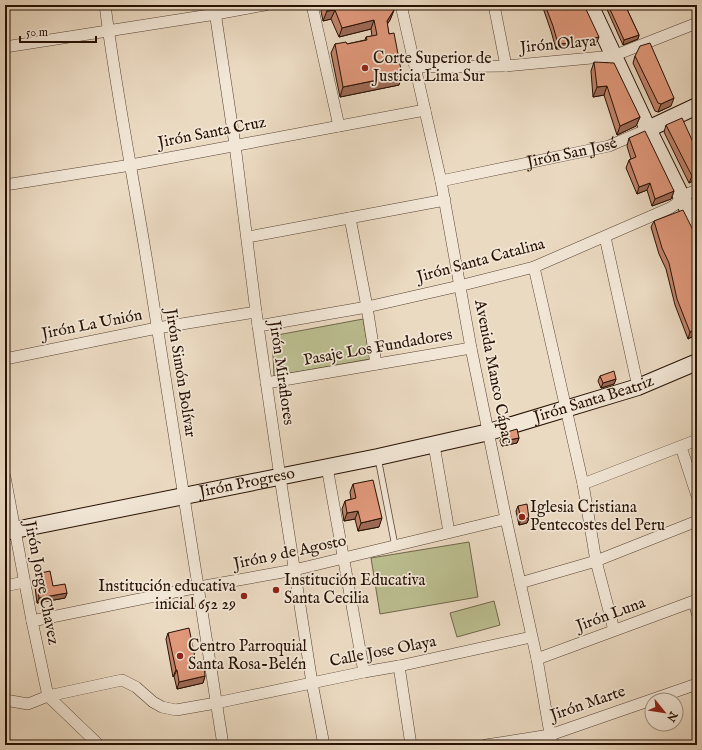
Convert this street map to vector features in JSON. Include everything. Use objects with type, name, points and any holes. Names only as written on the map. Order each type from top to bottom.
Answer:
[{"type":"street","name":"Jirón Simón Bolívar","points":[[105,5],[183,496],[199,587],[204,630],[224,745]]},
{"type":"street","points":[[5,47],[109,30],[215,10],[265,5]]},
{"type":"street","points":[[312,5],[339,126]]},
{"type":"street","name":"Avenida Manco Cápac","points":[[401,5],[442,181],[459,286],[471,348],[531,637],[537,659],[551,740]]},
{"type":"street","points":[[494,5],[506,66]]},
{"type":"street","points":[[590,5],[648,129],[697,228]]},
{"type":"street","name":"Jirón Miraflores","points":[[215,10],[236,145],[266,384],[312,683],[324,745]]},
{"type":"street","name":"Jirón Olaya","points":[[415,67],[506,66],[613,56],[697,23]]},
{"type":"street","name":"Jirón San José","points":[[442,181],[609,146],[697,106]]},
{"type":"street","name":"Jirón Santa Cruz","points":[[5,185],[131,165],[425,110]]},
{"type":"street","name":"Jirón Santa Catalina","points":[[258,326],[367,307],[534,267],[670,208],[676,204],[682,196],[697,190]]},
{"type":"street","points":[[248,237],[445,200]]},
{"type":"street","points":[[350,218],[376,364]]},
{"type":"street","points":[[605,237],[638,387]]},
{"type":"street","points":[[534,267],[582,484],[596,561],[614,630]]},
{"type":"street","name":"Jirón La Unión","points":[[5,359],[157,328],[256,312]]},
{"type":"street","name":"Pasaje Los Fundadores","points":[[266,384],[471,348]]},
{"type":"street","name":"Jirón Santa Beatriz","points":[[488,432],[638,387],[697,362]]},
{"type":"street","name":"Jirón Progreso","points":[[10,532],[378,457],[488,432]]},
{"type":"street","points":[[582,484],[697,440]]},
{"type":"street","points":[[434,445],[449,532]]},
{"type":"street","points":[[681,447],[697,496]]},
{"type":"street","points":[[327,467],[364,672]]},
{"type":"street","name":"Jirón Jorge Chavez","points":[[5,477],[10,532],[24,582],[48,696]]},
{"type":"street","name":"Jirón 9 de Agosto","points":[[32,621],[199,587],[294,570],[506,519]]},
{"type":"street","points":[[520,583],[596,561],[697,521]]},
{"type":"street","points":[[5,586],[24,582]]},
{"type":"street","points":[[696,601],[697,613]]},
{"type":"street","name":"Jirón Luna","points":[[537,659],[696,601]]},
{"type":"street","name":"Calle Jose Olaya","points":[[5,700],[28,704],[48,696],[122,680],[136,687],[153,702],[169,709],[176,710],[399,666],[531,637]]},
{"type":"street","points":[[399,666],[411,745]]},
{"type":"street","name":"Jirón Marte","points":[[486,745],[551,740],[697,684]]},
{"type":"street","points":[[48,696],[99,745]]},
{"type":"lane","points":[[378,457],[395,546]]},
{"type":"green space","points":[[363,319],[370,359],[274,376],[272,336]]},
{"type":"green space","points":[[469,542],[478,597],[380,614],[371,558]]},
{"type":"green space","points":[[494,601],[500,625],[457,637],[450,613]]},
{"type":"building","points":[[326,5],[389,5],[394,10],[387,21],[389,34],[394,33],[402,75],[343,87],[335,44],[346,42],[347,44],[367,40],[366,37],[377,35],[374,20],[342,28],[335,10],[327,11]]},
{"type":"building","points":[[545,5],[584,5],[599,37],[572,43],[558,44]]},
{"type":"building","points":[[608,5],[625,5],[639,35],[624,40]]},
{"type":"building","points":[[650,43],[674,98],[661,104],[658,103],[635,56],[640,46]]},
{"type":"building","points":[[594,62],[614,63],[640,117],[620,126],[607,86],[597,87]]},
{"type":"building","points":[[682,118],[697,151],[697,174],[692,176],[666,125]]},
{"type":"building","points":[[645,131],[674,191],[655,199],[650,183],[639,187],[629,160],[636,157],[629,138]]},
{"type":"building","points":[[683,210],[697,238],[697,329],[690,332],[677,299],[669,263],[662,248],[654,221]]},
{"type":"building","points":[[614,371],[616,379],[603,383],[600,376]]},
{"type":"building","points":[[517,429],[519,438],[504,441],[502,435],[504,433]]},
{"type":"building","points":[[373,480],[382,518],[361,523],[358,511],[347,513],[345,501],[356,498],[353,484]]},
{"type":"building","points":[[527,504],[529,518],[521,519],[518,506]]},
{"type":"building","points":[[50,571],[53,586],[65,584],[67,593],[39,598],[36,574]]},
{"type":"building","points":[[189,628],[197,667],[204,665],[205,676],[179,682],[168,633]]},
{"type":"place","name":"Corte Superior de Justicia Lima Sur","points":[[365,68]]},
{"type":"place","name":"Iglesia Cristiana Pentecostes del Peru","points":[[522,517]]},
{"type":"place","name":"Institución Educativa Santa Cecilia","points":[[276,590]]},
{"type":"place","name":"Institución educativa inicial 652 29","points":[[244,596]]},
{"type":"place","name":"Centro Parroquial Santa Rosa-Belén","points":[[180,656]]}]
